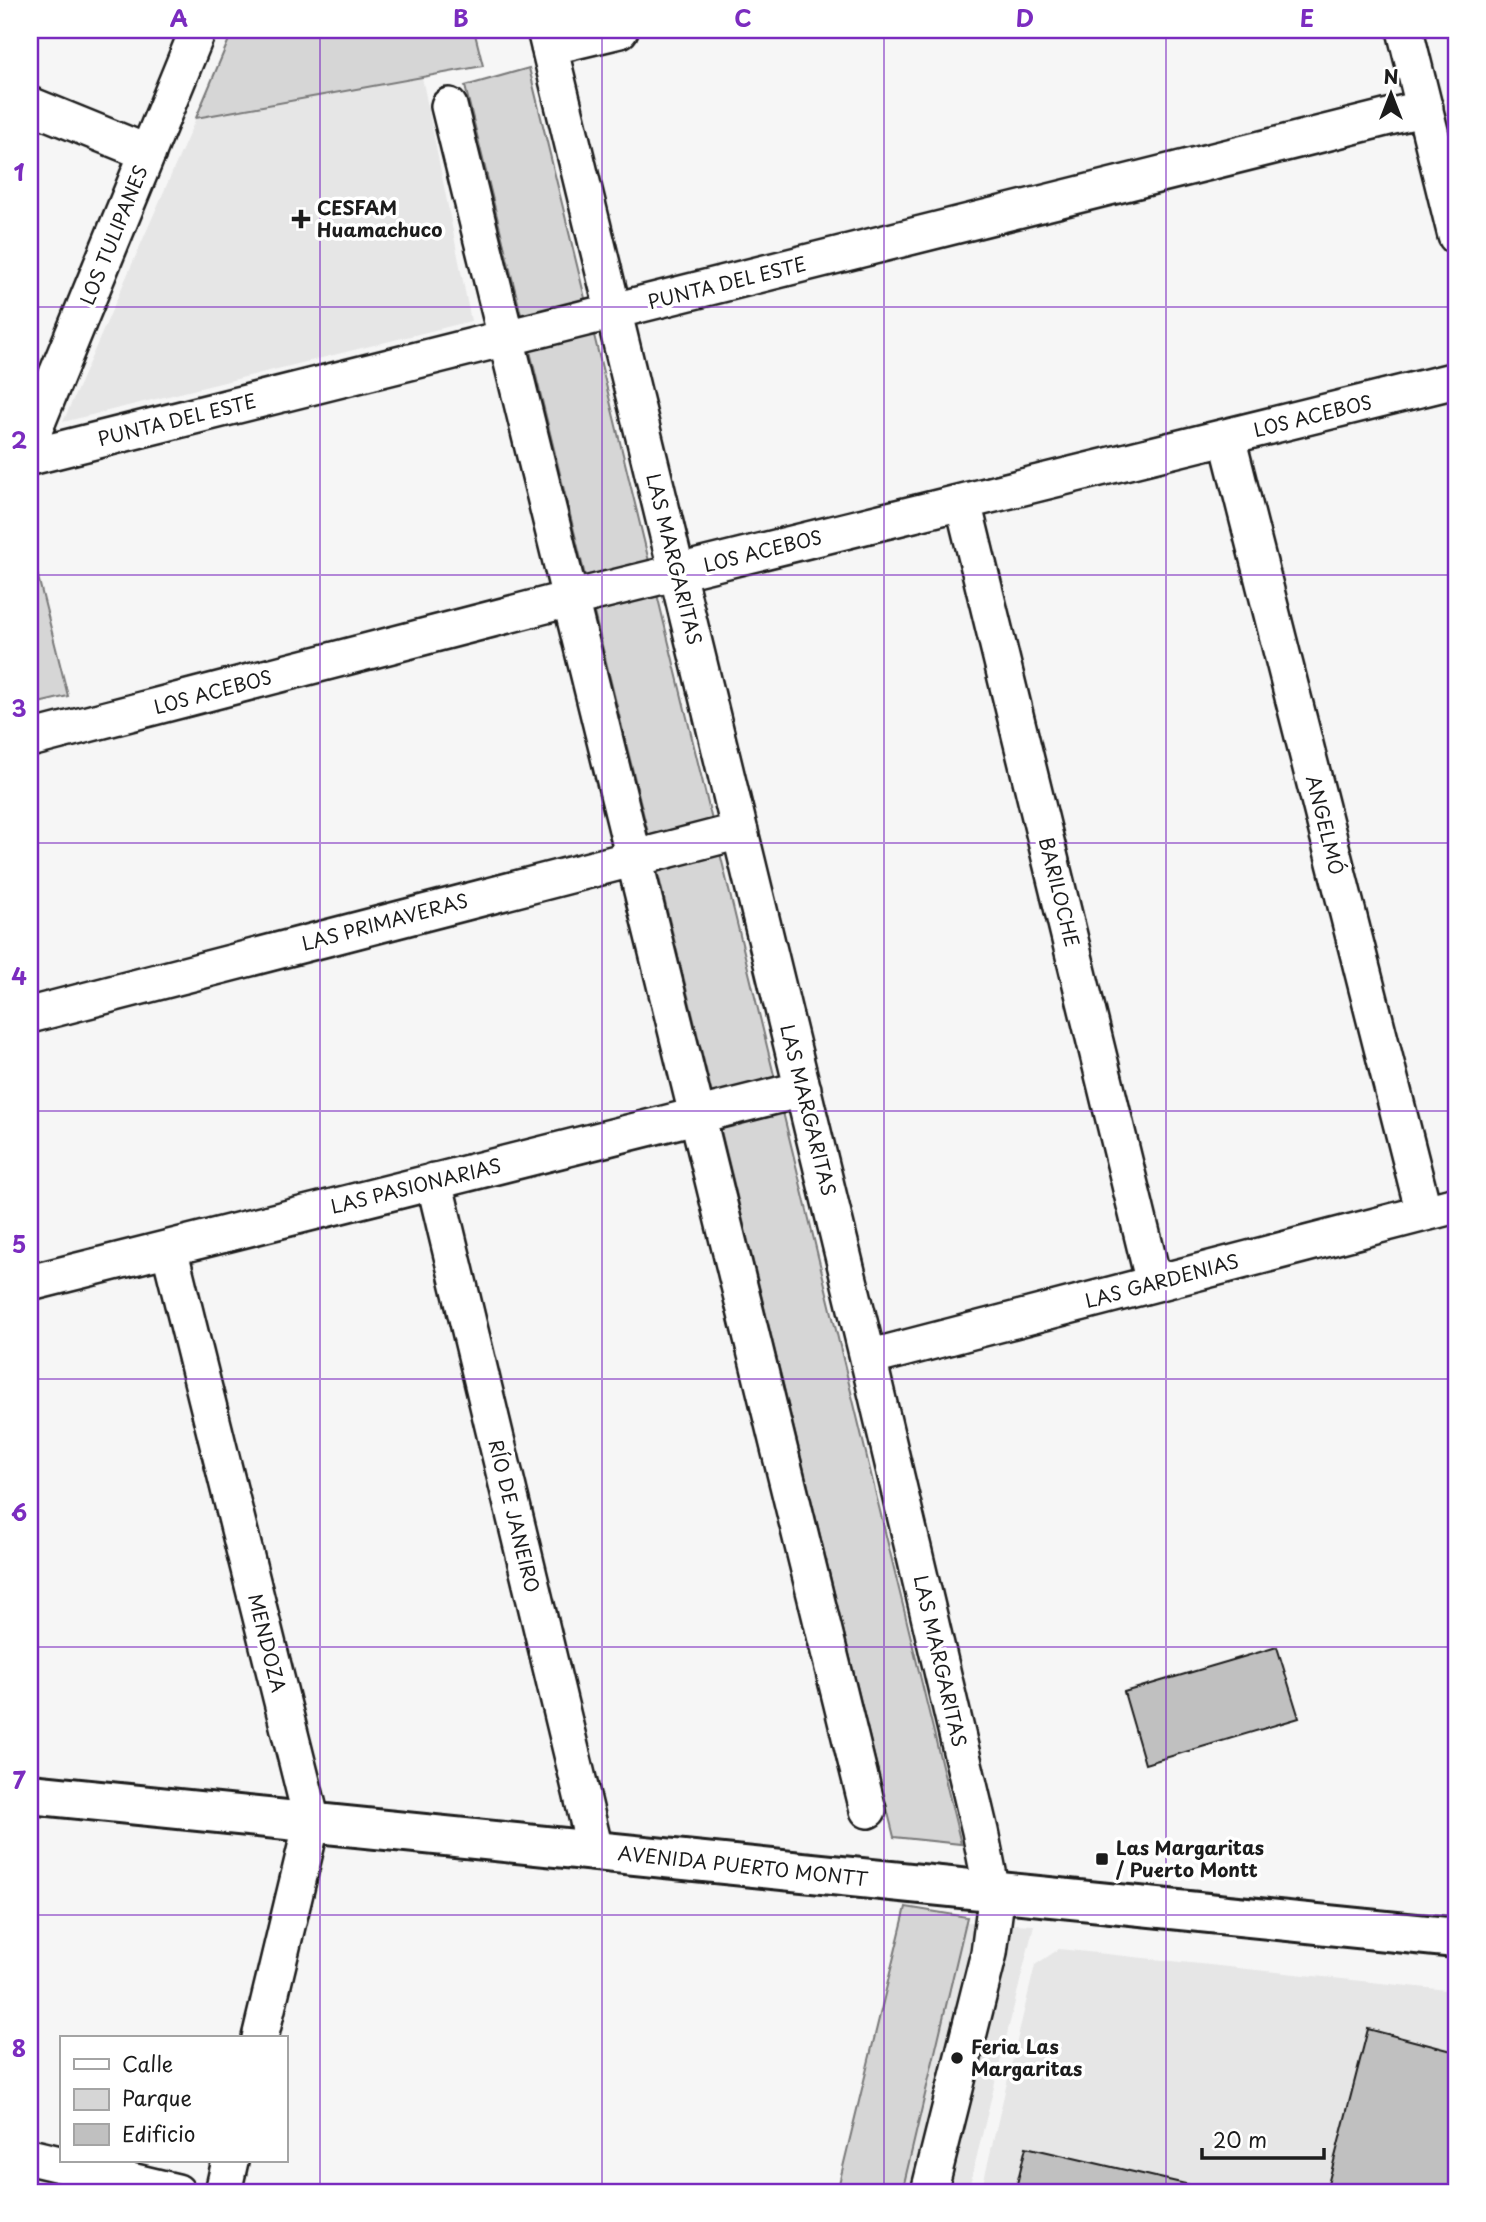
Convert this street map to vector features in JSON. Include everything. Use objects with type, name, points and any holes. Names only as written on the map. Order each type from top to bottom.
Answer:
[{"type":"street","name":"LOS TULIPANES","points":[[32,427],[198,30]]},
{"type":"street","points":[[547,38],[620,30]]},
{"type":"street","points":[[1405,30],[1456,236]]},
{"type":"street","name":"LAS MARGARITAS","points":[[547,38],[868,1358],[993,1892],[995,1919],[989,1953],[929,2192]]},
{"type":"street","points":[[30,105],[148,153]]},
{"type":"street","points":[[449,106],[868,1810]]},
{"type":"street","name":"PUNTA DEL ESTE","points":[[30,457],[1424,108]]},
{"type":"street","name":"LOS ACEBOS","points":[[30,739],[569,599],[1456,380]]},
{"type":"street","name":"ANGELMÓ","points":[[1227,437],[1440,1209]]},
{"type":"street","name":"BARILOCHE","points":[[963,502],[1154,1283]]},
{"type":"street","name":"LAS PRIMAVERAS","points":[[30,1015],[740,831]]},
{"type":"street","name":"LAS PASIONARIAS","points":[[30,1283],[803,1089]]},
{"type":"street","name":"RÍO DE JANEIRO","points":[[434,1181],[595,1850]]},
{"type":"street","name":"LAS GARDENIAS","points":[[868,1358],[1440,1209]]},
{"type":"street","name":"MENDOZA","points":[[169,1248],[312,1822],[260,2036]]},
{"type":"street","name":"AVENIDA PUERTO MONTT","points":[[30,1794],[1456,1938]]},
{"type":"street","points":[[30,2157],[177,2192]]},
{"type":"street","points":[[223,2192],[230,2162]]},
{"type":"shaded area","name":"CESFAM Huamachuco","points":[[422,77],[471,321],[63,422],[196,118]]},
{"type":"shaded area","name":"Feria Las Margaritas","points":[[946,1921],[1034,1925],[968,2192],[881,2192]]},
{"type":"shaded area","points":[[1059,1949],[1456,1991],[1456,2192],[981,2192],[1035,1965]]},
{"type":"green space","points":[[233,30],[474,30],[483,66],[196,118]]},
{"type":"green space","points":[[529,68],[961,1844],[894,1837],[465,86]]},
{"type":"green space","points":[[30,545],[68,696],[30,705]]},
{"type":"green space","points":[[906,1907],[967,1917],[902,2192],[837,2192]]},
{"type":"building","points":[[1277,1647],[1299,1718],[1145,1764],[1124,1692]]},
{"type":"building","points":[[1368,2029],[1456,2052],[1456,2192],[1326,2192]]},
{"type":"building","points":[[1026,2147],[1220,2192],[1015,2192]]},
{"type":"place","name":"CESFAM Huamachuco","points":[[301,219]]},
{"type":"place","name":"Las Margaritas / Puerto Montt","points":[[1102,1859]]},
{"type":"place","name":"Feria Las Margaritas","points":[[957,2058]]}]
